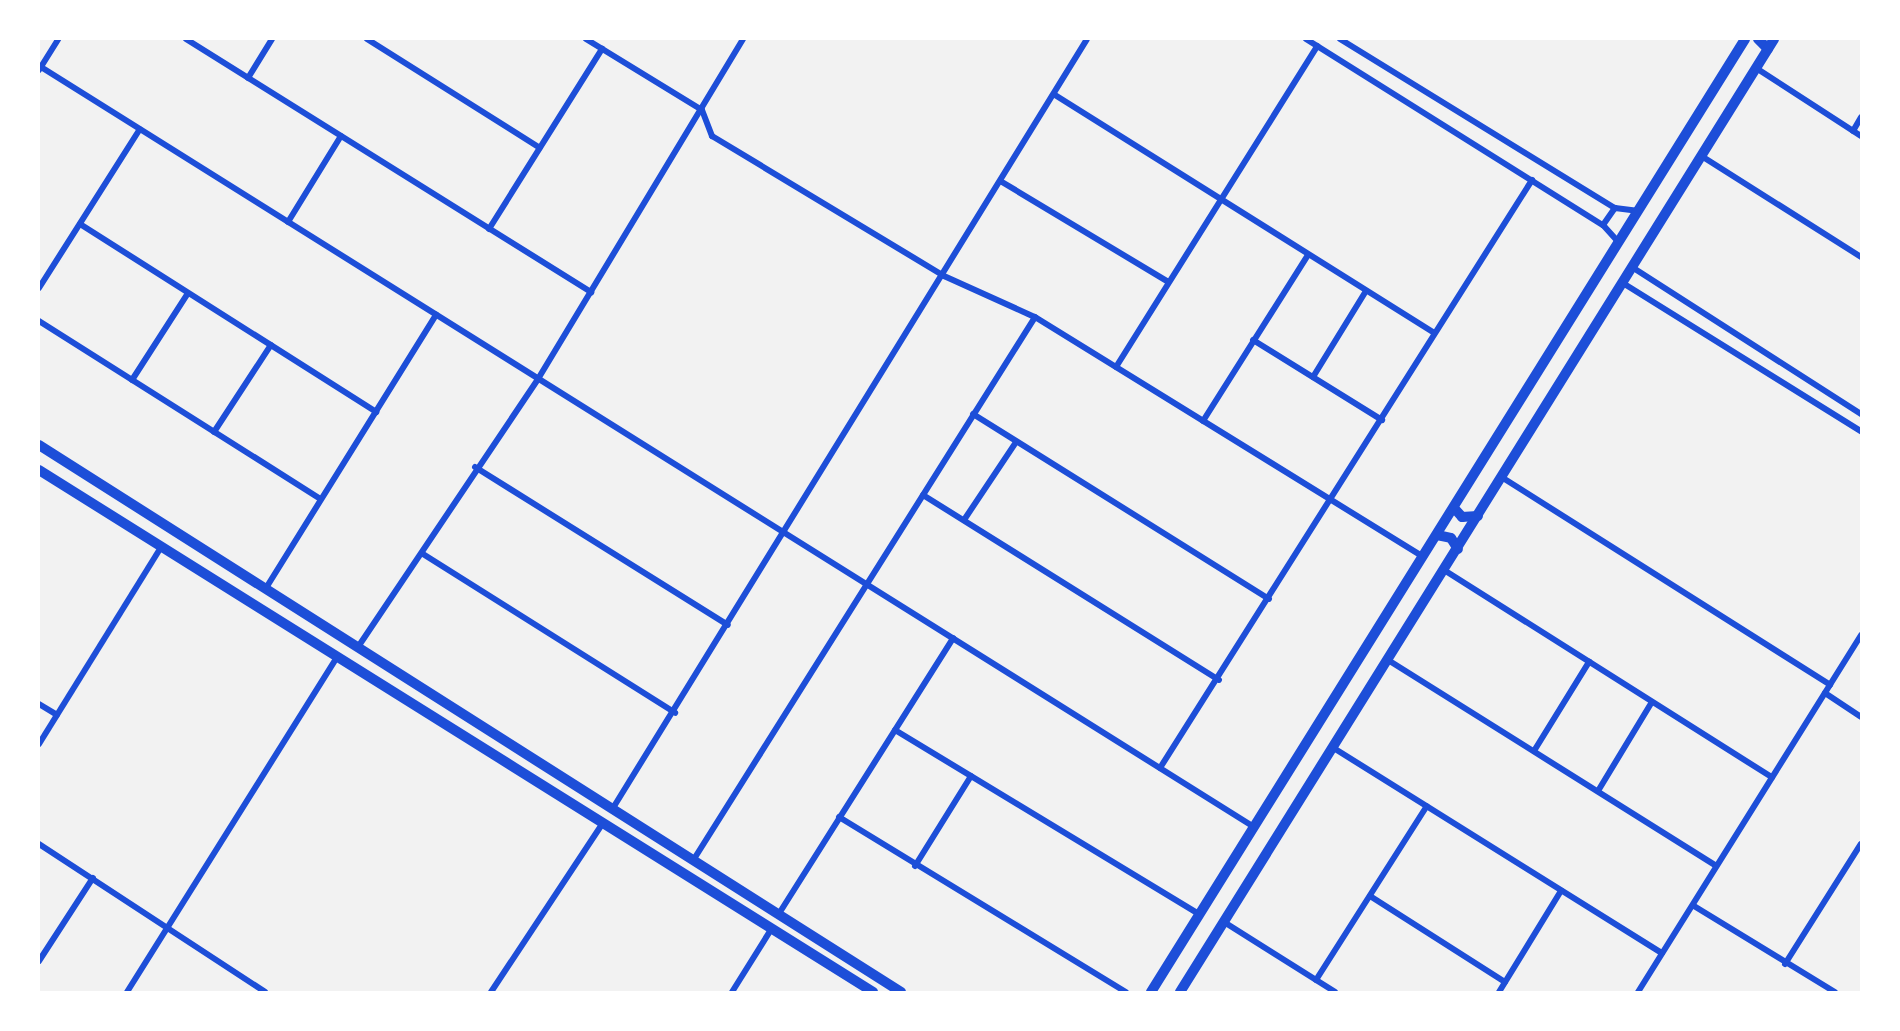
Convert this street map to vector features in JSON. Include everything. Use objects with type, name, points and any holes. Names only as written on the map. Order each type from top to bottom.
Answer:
[{"type":"street","points":[[58,39],[40,69],[140,129],[1254,827]]},
{"type":"street","points":[[186,39],[194,41],[248,78],[591,292]]},
{"type":"street","points":[[248,78],[272,39]]},
{"type":"street","points":[[367,39],[540,148]]},
{"type":"street","points":[[586,39],[702,110],[712,135],[944,276],[1035,317],[1423,557]]},
{"type":"street","points":[[360,644],[423,554],[475,467],[538,379],[743,39]]},
{"type":"street","points":[[613,808],[675,713],[1002,182],[1087,39]]},
{"type":"street","points":[[1306,39],[1604,225],[1619,244]]},
{"type":"street","points":[[1340,39],[1615,208],[1639,211]]},
{"type":"street","points":[[1151,992],[1746,39]]},
{"type":"street","points":[[1758,39],[1768,49]]},
{"type":"street","points":[[1180,992],[1332,747],[1626,285],[1774,39]]},
{"type":"street","points":[[1116,367],[1167,281],[1317,46]]},
{"type":"street","points":[[489,229],[602,49]]},
{"type":"street","points":[[1756,68],[1861,136]]},
{"type":"street","points":[[1055,95],[1433,332]]},
{"type":"street","points":[[1853,131],[1861,117]]},
{"type":"street","points":[[39,288],[140,129]]},
{"type":"street","points":[[288,222],[341,136]]},
{"type":"street","points":[[1703,157],[1861,257]]},
{"type":"street","points":[[1160,768],[1219,680],[1382,420],[1433,332],[1532,180]]},
{"type":"street","points":[[1002,182],[1167,281]]},
{"type":"street","points":[[1604,225],[1615,208]]},
{"type":"street","points":[[80,224],[376,412]]},
{"type":"street","points":[[1203,421],[1308,255]]},
{"type":"street","points":[[1635,269],[1861,414]]},
{"type":"street","points":[[1626,285],[1861,431]]},
{"type":"street","points":[[1313,377],[1366,291]]},
{"type":"street","points":[[132,380],[188,293]]},
{"type":"street","points":[[266,588],[436,315]]},
{"type":"street","points":[[694,859],[1035,317]]},
{"type":"street","points":[[39,321],[321,499]]},
{"type":"street","points":[[1253,340],[1382,420]]},
{"type":"street","points":[[214,432],[271,345]]},
{"type":"street","points":[[973,414],[1269,599]]},
{"type":"street","points":[[964,520],[1016,442]]},
{"type":"street","points":[[39,445],[266,588],[360,644],[900,991]]},
{"type":"street","points":[[475,467],[728,625]]},
{"type":"street","points":[[39,470],[873,992]]},
{"type":"street","points":[[1503,478],[1830,685]]},
{"type":"street","points":[[923,495],[1219,680]]},
{"type":"street","points":[[1454,508],[1462,517],[1478,516]]},
{"type":"street","points":[[1437,535],[1448,536],[1458,549]]},
{"type":"street","points":[[39,744],[162,546]]},
{"type":"street","points":[[423,554],[675,713]]},
{"type":"street","points":[[1444,570],[1772,777]]},
{"type":"street","points":[[270,614],[282,607],[283,598]]},
{"type":"street","points":[[297,631],[298,619],[309,614]]},
{"type":"street","points":[[1638,992],[1694,906],[1716,866],[1861,636]]},
{"type":"street","points":[[780,912],[952,638]]},
{"type":"street","points":[[127,992],[338,656]]},
{"type":"street","points":[[1388,660],[1716,866]]},
{"type":"street","points":[[1534,751],[1589,662]]},
{"type":"street","points":[[1825,693],[1861,717]]},
{"type":"street","points":[[1598,791],[1652,702]]},
{"type":"street","points":[[39,704],[57,715]]},
{"type":"street","points":[[895,730],[1199,914]]},
{"type":"street","points":[[1332,747],[1662,953]]},
{"type":"street","points":[[915,866],[971,776]]},
{"type":"street","points":[[1316,980],[1427,806]]},
{"type":"street","points":[[839,817],[915,866],[1126,992]]},
{"type":"street","points":[[491,992],[603,823]]},
{"type":"street","points":[[39,844],[265,992]]},
{"type":"street","points":[[1785,964],[1861,844]]},
{"type":"street","points":[[39,961],[93,878]]},
{"type":"street","points":[[1499,992],[1561,891]]},
{"type":"street","points":[[1370,896],[1505,982]]},
{"type":"street","points":[[1694,906],[1785,964],[1835,992]]},
{"type":"street","points":[[1224,922],[1335,992]]},
{"type":"street","points":[[732,992],[772,928]]}]
